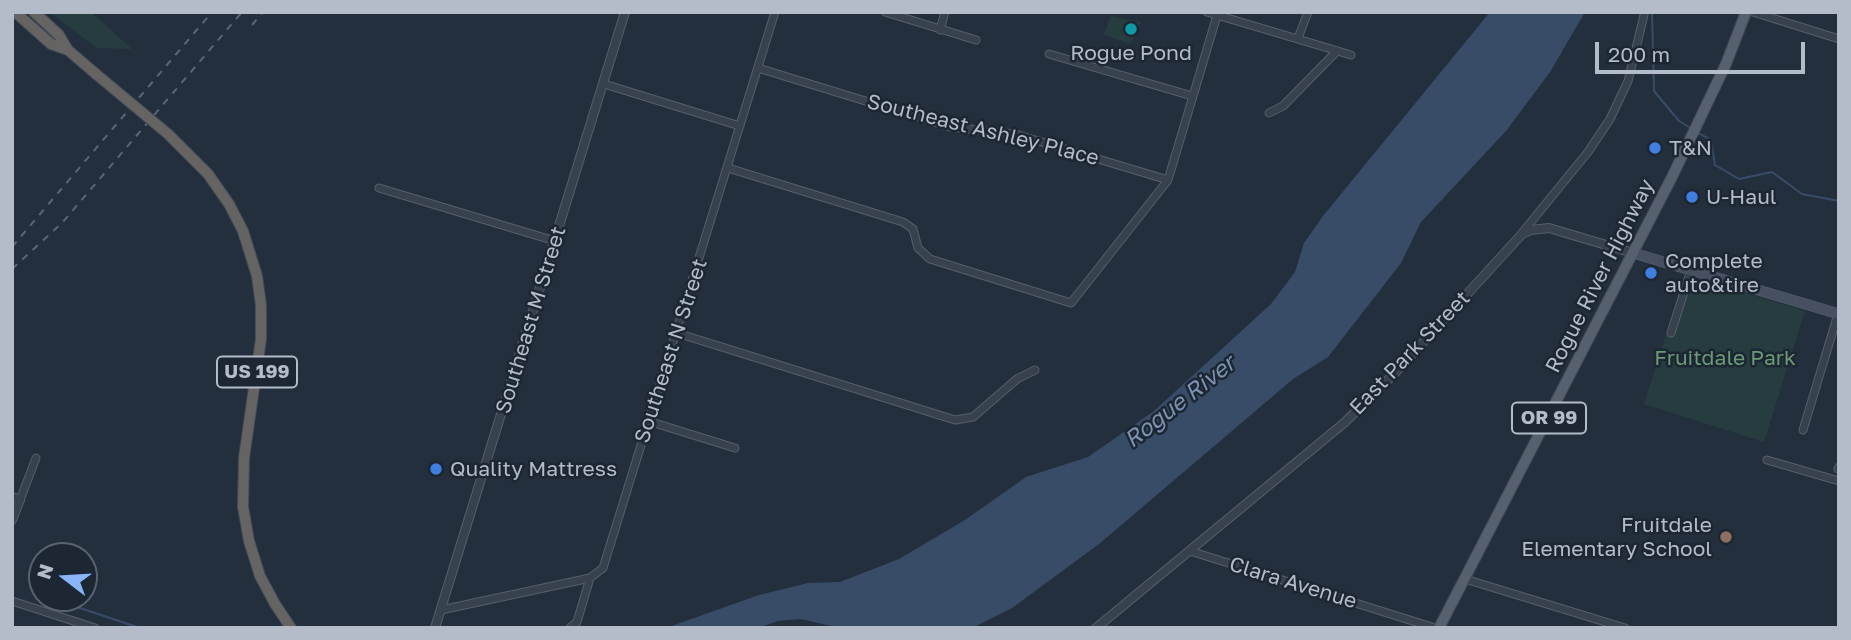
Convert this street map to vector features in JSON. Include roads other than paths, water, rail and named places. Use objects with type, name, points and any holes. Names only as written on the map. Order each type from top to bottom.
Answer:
[{"type":"highway","name":"US 199","points":[[15,12],[51,44],[68,50]]},
{"type":"highway","name":"US 199","points":[[34,12],[59,35],[68,50],[168,134],[202,167],[229,204],[243,231],[257,276],[262,313],[261,339],[244,458],[243,507],[249,541],[260,576],[291,628]]},
{"type":"main road","name":"Rogue River Highway","points":[[1437,628],[1465,579],[1633,253],[1716,87],[1746,12]]},
{"type":"main road","points":[[1633,253],[1838,314]]},
{"type":"street","name":"Southeast N Street","points":[[570,628],[576,622],[590,578],[603,568],[775,12]]},
{"type":"street","points":[[885,12],[976,40]]},
{"type":"street","points":[[940,30],[945,12]]},
{"type":"street","points":[[1207,12],[1351,55]]},
{"type":"street","points":[[1298,38],[1308,12]]},
{"type":"street","points":[[1753,12],[1839,39]]},
{"type":"street","name":"Southeast M Street","points":[[435,628],[604,84],[623,13]]},
{"type":"street","points":[[728,168],[903,222],[913,229],[918,248],[930,259],[1071,303],[1168,180],[1218,14]]},
{"type":"street","name":"East Park Street","points":[[1096,628],[1360,407],[1394,374],[1522,234],[1588,152],[1610,119],[1628,81],[1644,15]]},
{"type":"street","points":[[1269,113],[1283,106],[1337,51]]},
{"type":"street","points":[[1049,54],[1192,96]]},
{"type":"street","name":"Southeast Ashley Place","points":[[758,68],[950,127],[1015,134],[1168,180]]},
{"type":"street","points":[[604,84],[740,126]]},
{"type":"street","points":[[379,188],[555,241]]},
{"type":"street","points":[[1522,234],[1549,228],[1633,253]]},
{"type":"street","points":[[1671,333],[1691,270]]},
{"type":"street","points":[[1802,430],[1838,314]]},
{"type":"street","points":[[677,333],[955,420],[973,417],[1017,379],[1035,370]]},
{"type":"street","points":[[648,421],[735,448]]},
{"type":"street","points":[[12,520],[16,498],[36,458]]},
{"type":"street","points":[[1767,460],[1839,481]]},
{"type":"street","name":"Clara Avenue","points":[[1190,551],[1437,628]]},
{"type":"street","points":[[441,610],[590,578]]},
{"type":"street","points":[[1465,579],[1625,628]]},
{"type":"street","points":[[12,601],[95,628]]},
{"type":"water","name":"Rogue River","points":[[1490,12],[1585,12],[1550,72],[1506,131],[1421,222],[1401,263],[1328,357],[1293,379],[1099,544],[1012,608],[972,628],[840,628],[801,619],[778,621],[757,628],[666,628],[759,595],[808,583],[840,582],[899,559],[965,520],[1026,477],[1088,457],[1154,411],[1271,304],[1295,272],[1304,243],[1323,216]]},
{"type":"waterway","points":[[1652,12],[1654,91],[1679,121],[1689,127]]},
{"type":"waterway","points":[[1697,132],[1711,140],[1715,165],[1739,179],[1772,172],[1802,194],[1839,201]]},
{"type":"waterway","points":[[92,612],[140,628]]},
{"type":"railway","points":[[12,247],[212,12]]},
{"type":"railway","points":[[12,269],[62,223],[242,12]]},
{"type":"railway","points":[[252,25],[263,12]]},
{"type":"place","name":"Rogue Pond","points":[[1131,29]]},
{"type":"place","name":"T&N","points":[[1655,148]]},
{"type":"place","name":"U-Haul","points":[[1692,197]]},
{"type":"place","name":"Complete auto&tire","points":[[1651,273]]},
{"type":"place","name":"Quality Mattress","points":[[436,469]]},
{"type":"place","name":"Fruitdale Elementary School","points":[[1726,537]]},
{"type":"park label","name":"Fruitdale Park","points":[[1725,358]]}]
